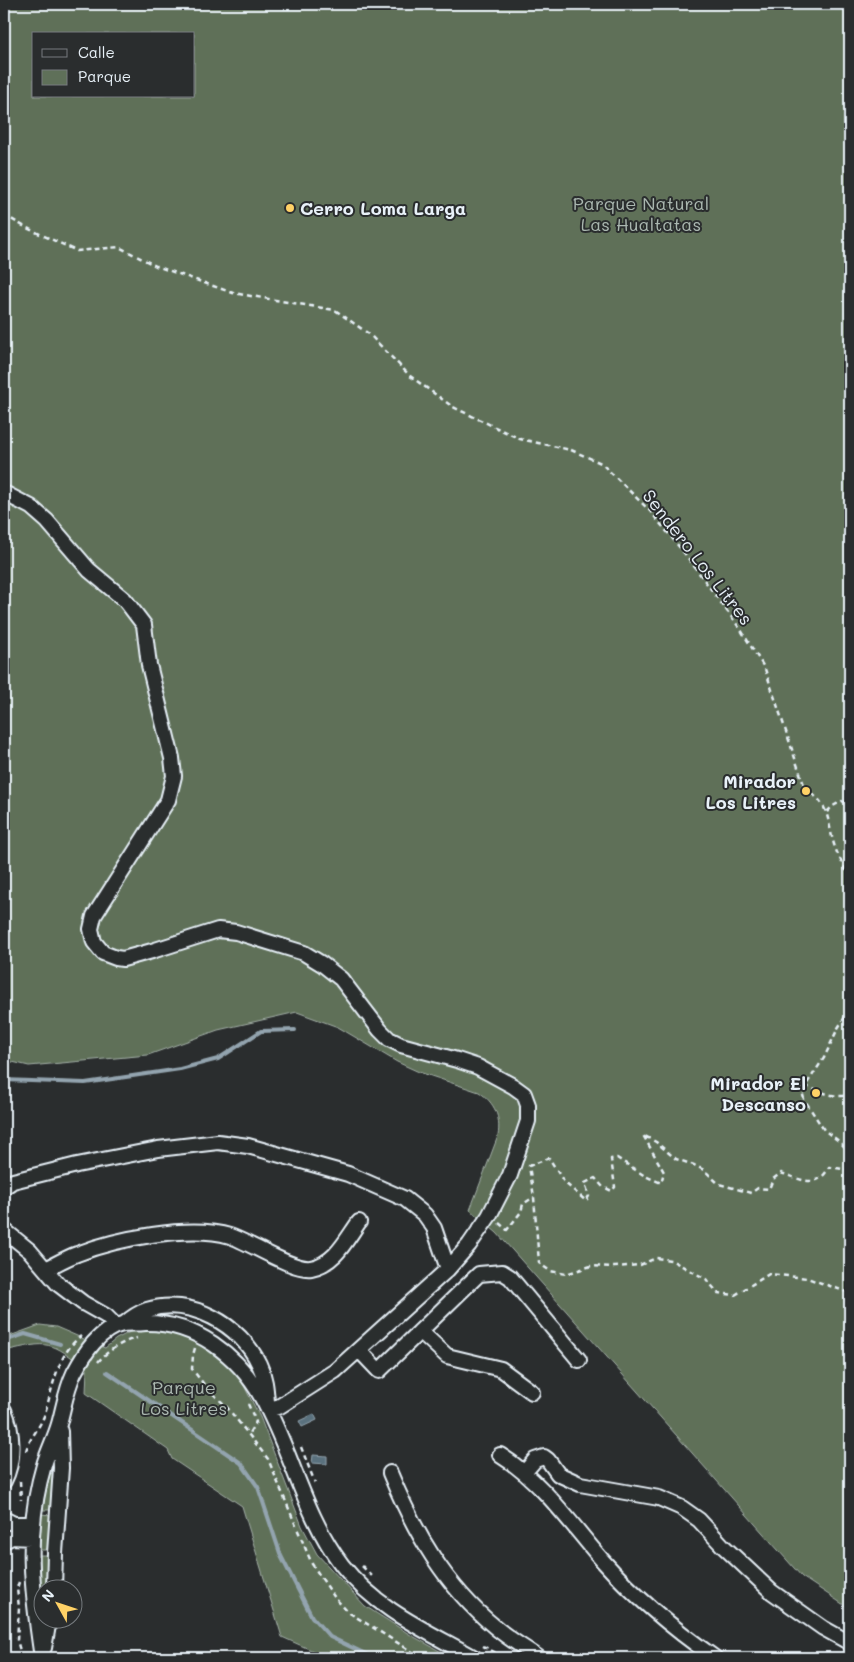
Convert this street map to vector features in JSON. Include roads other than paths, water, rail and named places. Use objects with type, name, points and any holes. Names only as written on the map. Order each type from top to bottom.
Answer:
[{"type":"street","points":[[4,493],[31,507],[47,521],[89,570],[125,600],[144,625],[149,665],[172,758],[174,776],[168,800],[94,916],[92,936],[98,948],[109,956],[123,959],[218,930],[236,932],[304,952],[341,979],[389,1039],[401,1045],[478,1067],[524,1094],[528,1105],[528,1121],[510,1175],[489,1216],[469,1245],[448,1269],[334,1371],[280,1406],[268,1410]]},
{"type":"street","points":[[4,1187],[13,1181],[77,1165],[158,1149],[218,1142],[248,1146],[348,1174],[405,1199],[425,1215],[434,1228],[448,1269]]},
{"type":"street","points":[[46,1269],[76,1254],[108,1243],[180,1231],[212,1232],[230,1236],[294,1265],[310,1268],[326,1262],[339,1251],[359,1222]]},
{"type":"street","points":[[4,1230],[30,1251],[58,1284],[83,1303],[120,1325],[152,1323],[177,1327],[210,1342],[240,1367],[256,1387],[268,1410],[320,1532],[342,1565],[364,1590],[392,1612],[431,1636],[475,1658]]},
{"type":"street","points":[[359,1350],[379,1371],[479,1274],[502,1272],[510,1277],[579,1360]]},
{"type":"street","points":[[33,1580],[28,1529],[44,1465],[60,1424],[69,1384],[82,1358],[96,1341],[135,1315],[148,1310],[172,1307],[198,1311],[224,1323],[245,1341],[260,1364],[265,1378],[268,1410]]},
{"type":"street","points":[[420,1331],[448,1356],[501,1369],[532,1392]]},
{"type":"street","points":[[4,1410],[10,1433],[11,1457],[4,1480]]},
{"type":"street","points":[[54,1580],[61,1468],[60,1424]]},
{"type":"street","points":[[500,1455],[524,1473],[576,1527],[603,1561],[625,1584],[672,1626],[715,1658]]},
{"type":"street","points":[[524,1473],[535,1460],[544,1458],[548,1460],[554,1470],[561,1476],[580,1484],[592,1488],[643,1495],[674,1504],[699,1520],[723,1546],[772,1592],[823,1628],[850,1644]]},
{"type":"street","points":[[44,1465],[52,1463],[61,1468]]},
{"type":"street","points":[[390,1473],[416,1530],[436,1563],[455,1588],[495,1627],[539,1658]]},
{"type":"street","points":[[4,1519],[28,1529]]},
{"type":"street","points":[[4,1541],[28,1529]]},
{"type":"street","points":[[40,1630],[42,1658]]},
{"type":"street","points":[[42,1658],[47,1630]]},
{"type":"water","points":[[314,1414],[317,1420],[302,1427],[299,1421]]},
{"type":"water","points":[[313,1455],[327,1456],[327,1464],[312,1463]]},
{"type":"waterway","points":[[4,1080],[85,1083],[180,1069],[218,1059],[261,1031],[295,1030]]},
{"type":"waterway","points":[[4,1341],[25,1334],[60,1344]]},
{"type":"waterway","points":[[107,1372],[241,1463],[258,1487],[281,1556],[312,1617],[330,1637],[374,1658]]},
{"type":"place","name":"Cerro Loma Larga","points":[[290,208]]},
{"type":"place","name":"Mirador Los Litres","points":[[806,791]]},
{"type":"place","name":"Mirador El Descanso","points":[[816,1093]]},
{"type":"park label","name":"Parque Natural Las Hualtatas","points":[[641,213]]},
{"type":"park label","name":"Parque Los Litres","points":[[184,1397]]}]
